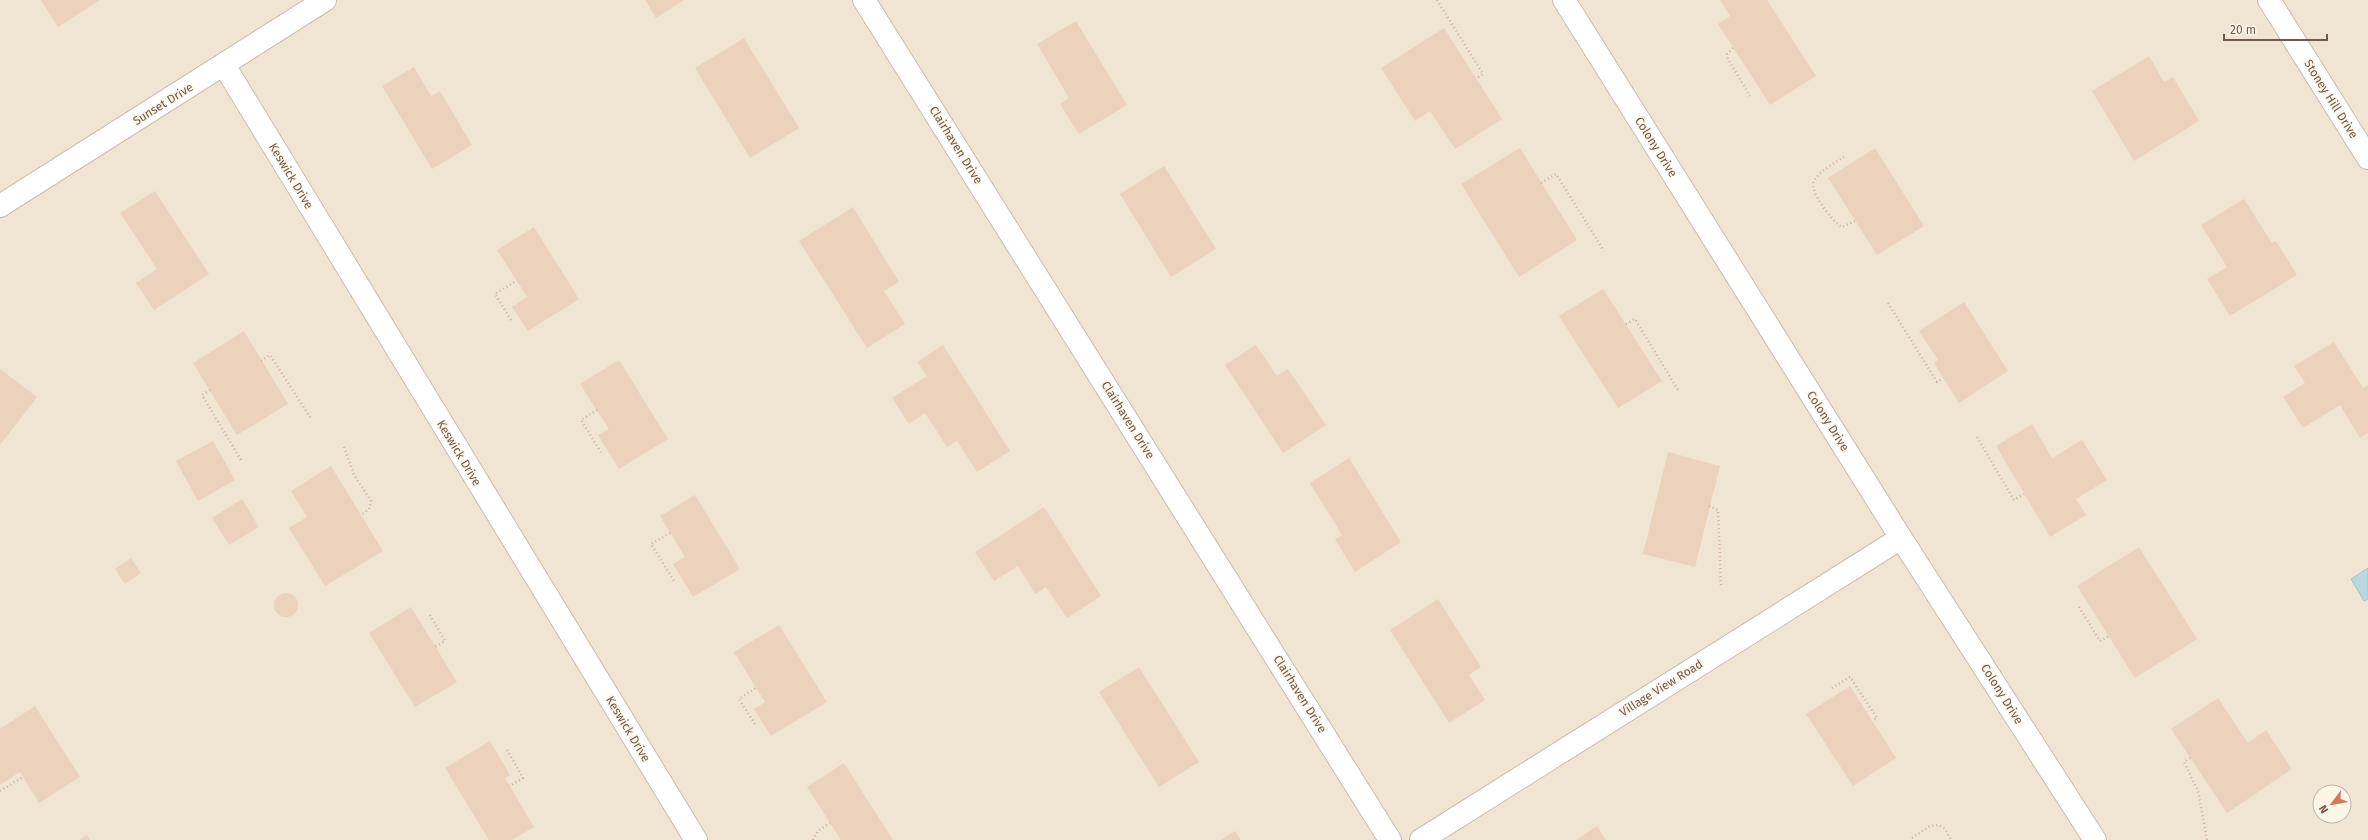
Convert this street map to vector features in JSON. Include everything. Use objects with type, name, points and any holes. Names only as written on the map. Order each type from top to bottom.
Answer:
[{"type":"street","name":"Sunset Drive","points":[[0,206],[324,0]]},
{"type":"street","name":"Clairhaven Drive","points":[[864,0],[1390,840]]},
{"type":"street","name":"Colony Drive","points":[[1564,0],[1901,538],[2096,840]]},
{"type":"street","name":"Stoney Hill Drive","points":[[2269,0],[2368,158]]},
{"type":"street","name":"Keswick Drive","points":[[224,65],[696,840]]},
{"type":"street","name":"Village View Road","points":[[1421,840],[1901,538]]},
{"type":"path","points":[[1437,0],[1483,74],[1476,79]]},
{"type":"path","points":[[1733,48],[1727,54],[1728,59],[1750,96]]},
{"type":"path","points":[[1844,157],[1820,174],[1814,181],[1814,190],[1833,222],[1842,227],[1856,221]]},
{"type":"path","points":[[1541,183],[1556,174],[1604,251]]},
{"type":"path","points":[[511,320],[495,294],[516,281]]},
{"type":"path","points":[[1888,303],[1937,382],[1944,378]]},
{"type":"path","points":[[1626,324],[1635,319],[1678,390]]},
{"type":"path","points":[[261,361],[270,355],[312,420]]},
{"type":"path","points":[[210,390],[202,395],[240,460]]},
{"type":"path","points":[[597,410],[581,420],[602,454]]},
{"type":"path","points":[[1977,437],[2014,500],[2024,494]]},
{"type":"path","points":[[344,447],[354,475],[371,501],[369,509],[361,515]]},
{"type":"path","points":[[1710,506],[1718,510],[1721,587]]},
{"type":"path","points":[[670,533],[652,544],[674,581]]},
{"type":"path","points":[[2079,607],[2100,641],[2109,636]]},
{"type":"path","points":[[430,616],[445,641],[435,647]]},
{"type":"path","points":[[1832,688],[1850,677],[1877,718],[1872,721]]},
{"type":"path","points":[[755,724],[739,699],[756,688]]},
{"type":"path","points":[[507,750],[523,778],[509,786]]},
{"type":"path","points":[[2190,758],[2184,762],[2198,791],[2207,840]]},
{"type":"path","points":[[0,791],[23,776]]},
{"type":"path","points":[[813,840],[818,831],[830,823]]},
{"type":"path","points":[[1912,838],[1930,826],[1939,825],[1945,829],[1951,840]]},
{"type":"shaded area","points":[[0,0],[2368,0],[2368,840],[0,840]]},
{"type":"water","points":[[2368,568],[2368,599],[2364,601],[2351,579]]},
{"type":"building","points":[[41,0],[100,0],[58,27]]},
{"type":"building","points":[[645,0],[684,0],[656,18]]},
{"type":"building","points":[[1720,0],[1767,0],[1816,76],[1770,105],[1718,24],[1730,16]]},
{"type":"building","points":[[1076,21],[1127,105],[1079,134],[1060,104],[1069,98],[1037,44]]},
{"type":"building","points":[[1444,28],[1502,119],[1455,149],[1430,111],[1415,121],[1381,68]]},
{"type":"building","points":[[744,38],[799,128],[750,158],[695,68]]},
{"type":"building","points":[[2149,56],[2164,82],[2173,77],[2199,121],[2134,161],[2092,91]]},
{"type":"building","points":[[414,67],[431,96],[440,91],[472,145],[432,169],[382,86]]},
{"type":"building","points":[[1520,148],[1577,240],[1519,277],[1461,184]]},
{"type":"building","points":[[1875,148],[1924,226],[1877,255],[1828,178]]},
{"type":"building","points":[[1164,166],[1216,249],[1171,277],[1120,194]]},
{"type":"building","points":[[155,191],[209,274],[154,310],[136,283],[157,269],[120,213]]},
{"type":"building","points":[[2244,199],[2272,243],[2276,241],[2297,275],[2230,316],[2207,279],[2227,267],[2201,225]]},
{"type":"building","points":[[853,207],[899,282],[884,291],[905,324],[867,348],[799,241]]},
{"type":"building","points":[[534,227],[579,299],[528,331],[512,307],[527,297],[497,250]]},
{"type":"building","points":[[1603,289],[1662,381],[1618,408],[1559,316]]},
{"type":"building","points":[[1964,302],[2008,371],[1959,403],[1934,363],[1938,360],[1919,331]]},
{"type":"building","points":[[244,331],[288,404],[237,435],[193,363]]},
{"type":"building","points":[[2334,342],[2363,388],[2368,385],[2368,433],[2360,438],[2340,405],[2303,428],[2283,397],[2305,383],[2294,366]]},
{"type":"building","points":[[943,345],[1010,451],[977,472],[957,441],[947,447],[925,413],[909,424],[892,398],[927,376],[917,362]]},
{"type":"building","points":[[1256,345],[1277,376],[1288,369],[1326,425],[1283,453],[1225,365]]},
{"type":"building","points":[[619,360],[668,439],[619,469],[598,435],[609,429],[580,384]]},
{"type":"building","points":[[0,369],[37,397],[0,445]]},
{"type":"building","points":[[2032,424],[2052,458],[2082,440],[2107,480],[2076,499],[2086,515],[2050,537],[1996,446]]},
{"type":"building","points":[[213,441],[235,480],[198,501],[176,461]]},
{"type":"building","points":[[1668,452],[1720,466],[1695,567],[1643,554]]},
{"type":"building","points":[[1349,458],[1401,542],[1355,572],[1335,539],[1342,535],[1310,483]]},
{"type":"building","points":[[331,466],[383,551],[325,586],[289,528],[307,517],[291,491]]},
{"type":"building","points":[[695,495],[740,569],[693,597],[673,564],[685,557],[660,516]]},
{"type":"building","points":[[242,499],[259,527],[229,545],[212,518]]},
{"type":"building","points":[[1044,507],[1101,596],[1067,618],[1046,587],[1035,594],[1018,566],[994,581],[975,552]]},
{"type":"building","points":[[2139,547],[2197,639],[2135,678],[2077,586]]},
{"type":"building","points":[[131,558],[141,573],[125,584],[115,569]]},
{"type":"building","points":[[286,593],[294,597],[298,605],[294,613],[286,617],[278,613],[274,605],[278,597]]},
{"type":"building","points":[[1438,599],[1481,667],[1469,675],[1485,700],[1449,723],[1390,630]]},
{"type":"building","points":[[411,607],[457,682],[415,707],[369,633]]},
{"type":"building","points":[[779,625],[827,702],[771,736],[754,709],[765,702],[734,652]]},
{"type":"building","points":[[1139,667],[1199,762],[1159,787],[1099,692]]},
{"type":"building","points":[[1850,686],[1896,758],[1853,786],[1806,714]]},
{"type":"building","points":[[2218,698],[2248,743],[2266,730],[2292,769],[2227,813],[2171,729]]},
{"type":"building","points":[[35,706],[80,777],[39,803],[20,772],[0,785],[0,729]]},
{"type":"building","points":[[490,741],[510,775],[505,778],[534,827],[512,840],[489,840],[445,768]]},
{"type":"building","points":[[844,763],[893,840],[841,840],[807,787]]},
{"type":"building","points":[[1597,826],[1606,840],[1576,840]]},
{"type":"building","points":[[1235,831],[1241,840],[1221,840]]},
{"type":"building","points":[[87,835],[90,840],[79,840]]}]
